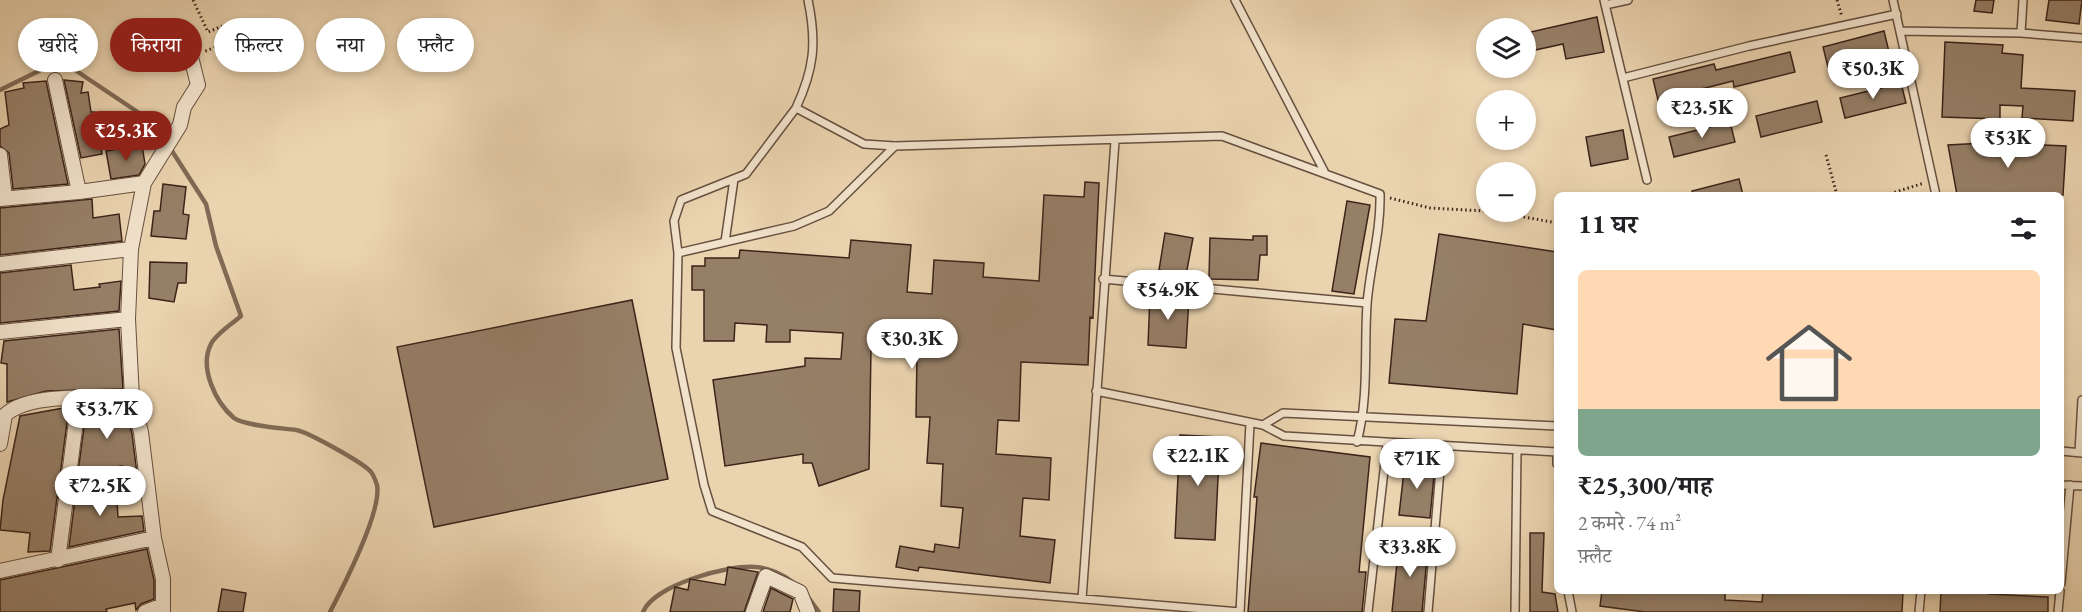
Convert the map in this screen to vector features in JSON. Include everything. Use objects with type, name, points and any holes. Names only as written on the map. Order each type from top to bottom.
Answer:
[{"type":"street","points":[[145,612],[163,609],[164,579],[154,538],[141,432],[132,398],[128,319],[130,249],[144,183],[180,125],[184,107],[198,85],[195,72]]},
{"type":"street","points":[[56,80],[79,192]]},
{"type":"street","points":[[0,155],[2,198],[79,192],[144,183]]},
{"type":"street","points":[[0,264],[130,249]]},
{"type":"street","points":[[0,332],[128,319]]},
{"type":"street","points":[[0,444],[2,417],[23,404],[79,398],[132,398]]},
{"type":"street","points":[[58,560],[79,398]]},
{"type":"street","points":[[68,483],[123,475]]},
{"type":"street","points":[[0,571],[154,538]]},
{"type":"street","points":[[753,612],[766,576],[800,592],[808,612]]},
{"type":"lane","points":[[808,0],[815,41],[809,80],[796,108],[747,174],[681,200],[674,221],[678,253],[676,348],[704,485],[712,511],[802,547],[832,578],[1240,612],[1250,424]]},
{"type":"lane","points":[[1235,0],[1324,171]]},
{"type":"lane","points":[[1628,0],[1604,2],[1647,180]]},
{"type":"lane","points":[[1893,0],[1936,192]]},
{"type":"lane","points":[[2020,33],[2023,0]]},
{"type":"lane","points":[[1623,78],[1897,14]]},
{"type":"lane","points":[[1901,31],[2020,33],[2082,38]]},
{"type":"lane","points":[[796,108],[864,144],[895,146],[1222,136],[1324,171],[1380,194],[1380,214],[1367,303],[1364,416],[1358,442]]},
{"type":"lane","points":[[1082,599],[1103,279],[1115,141]]},
{"type":"lane","points":[[678,253],[794,226],[829,211],[895,146]]},
{"type":"lane","points":[[725,242],[734,179]]},
{"type":"lane","points":[[1103,279],[1367,303]]},
{"type":"lane","points":[[1096,391],[1263,425],[1284,436],[1387,444],[1554,452]]},
{"type":"lane","points":[[2064,451],[2080,453],[2082,400]]},
{"type":"lane","points":[[1263,425],[1282,413],[1554,426]]},
{"type":"lane","points":[[1368,612],[1387,444]]},
{"type":"lane","points":[[1428,612],[1442,446]]},
{"type":"lane","points":[[1515,612],[1517,450]]},
{"type":"lane","points":[[2064,485],[2082,486]]},
{"type":"lane","points":[[2064,550],[2070,485]]},
{"type":"lane","points":[[1569,594],[1572,612]]},
{"type":"lane","points":[[1919,612],[1921,594]]},
{"type":"lane","points":[[2058,612],[2060,594]]},
{"type":"path","points":[[193,0],[201,18]]},
{"type":"path","points":[[1837,0],[1843,25]]},
{"type":"path","points":[[202,19],[208,32],[225,25],[232,40],[202,52]]},
{"type":"path","points":[[1826,155],[1836,192]]},
{"type":"path","points":[[1896,192],[1934,180]]},
{"type":"path","points":[[1380,194],[1402,203],[1430,208],[1476,210]]},
{"type":"path","points":[[1536,219],[1554,222]]},
{"type":"building","points":[[1976,0],[1994,0],[1992,13],[1974,11]]},
{"type":"building","points":[[2049,0],[2082,0],[2079,24],[2046,20]]},
{"type":"building","points":[[1597,17],[1604,52],[1566,59],[1563,44],[1536,50],[1536,31]]},
{"type":"building","points":[[1884,31],[1889,52],[1828,67],[1823,47]]},
{"type":"building","points":[[1945,42],[2003,45],[2002,53],[2023,55],[2021,88],[2075,91],[2073,121],[2022,118],[2023,106],[2000,105],[2000,119],[1942,117]]},
{"type":"building","points":[[1790,52],[1795,72],[1734,87],[1733,81],[1658,100],[1653,79],[1714,64],[1716,70]]},
{"type":"building","points":[[64,80],[83,82],[81,93],[88,92],[91,112],[95,112],[102,154],[81,158]]},
{"type":"building","points":[[46,81],[68,184],[13,189],[9,153],[0,146],[0,129],[9,125],[5,92],[24,88],[23,83]]},
{"type":"building","points":[[1901,83],[1906,103],[1845,118],[1840,98]]},
{"type":"building","points":[[1817,101],[1822,122],[1761,137],[1756,116]]},
{"type":"building","points":[[1730,122],[1735,142],[1674,157],[1669,137]]},
{"type":"building","points":[[1623,130],[1628,159],[1591,166],[1586,137]]},
{"type":"building","points":[[2021,141],[2021,144],[2066,146],[2063,192],[1956,192],[1948,145]]},
{"type":"building","points":[[142,145],[145,164],[139,175],[111,179],[106,151]]},
{"type":"building","points":[[1739,179],[1742,192],[1692,192]]},
{"type":"building","points":[[1085,182],[1099,183],[1093,318],[1090,317],[1088,365],[1021,362],[1019,421],[998,420],[996,454],[1051,458],[1049,500],[1023,498],[1020,536],[1055,540],[1050,583],[919,567],[918,571],[896,567],[900,546],[934,552],[935,544],[959,548],[963,508],[941,506],[943,464],[927,463],[930,417],[916,417],[917,353],[871,349],[869,469],[819,486],[812,463],[803,463],[803,454],[725,466],[713,380],[805,366],[805,358],[841,359],[843,333],[790,330],[790,342],[766,342],[767,325],[735,323],[734,341],[704,341],[704,290],[692,290],[692,266],[705,266],[705,258],[739,258],[740,250],[849,258],[851,240],[911,245],[907,292],[932,294],[934,260],[984,263],[983,277],[1039,281],[1044,195],[1084,197]]},
{"type":"building","points":[[163,184],[186,187],[183,214],[189,215],[186,239],[151,236],[154,211],[160,211]]},
{"type":"building","points":[[92,199],[93,218],[119,214],[122,241],[0,255],[0,208]]},
{"type":"building","points":[[1347,201],[1370,205],[1354,294],[1332,291]]},
{"type":"building","points":[[1165,233],[1193,238],[1186,275],[1159,270]]},
{"type":"building","points":[[1439,234],[1554,252],[1554,329],[1523,324],[1517,394],[1389,383],[1395,319],[1426,321]]},
{"type":"building","points":[[1253,236],[1267,236],[1267,255],[1260,255],[1258,280],[1209,279],[1210,238],[1253,240]]},
{"type":"building","points":[[150,262],[187,263],[186,283],[178,283],[174,302],[149,298]]},
{"type":"building","points":[[71,265],[74,290],[100,287],[99,284],[121,281],[119,311],[0,323],[0,273]]},
{"type":"building","points":[[1150,295],[1189,297],[1186,348],[1148,345]]},
{"type":"building","points":[[632,300],[668,479],[434,527],[397,347]]},
{"type":"building","points":[[119,329],[123,389],[46,391],[7,402],[7,364],[1,363],[4,341]]},
{"type":"building","points":[[87,406],[125,407],[132,434],[137,474],[132,475],[130,469],[122,466],[78,472]]},
{"type":"building","points":[[69,407],[50,551],[28,552],[30,533],[0,530],[3,500],[20,416]]},
{"type":"building","points":[[1180,435],[1220,437],[1215,540],[1175,538]]},
{"type":"building","points":[[1261,443],[1370,457],[1359,572],[1366,572],[1362,612],[1248,612],[1257,497],[1254,497]]},
{"type":"building","points":[[1405,462],[1435,465],[1430,518],[1399,515]]},
{"type":"building","points":[[116,485],[118,517],[142,516],[144,531],[69,547],[76,491]]},
{"type":"building","points":[[1530,533],[1544,533],[1542,592],[1555,594],[1558,612],[1530,612]]},
{"type":"building","points":[[1399,543],[1428,546],[1422,612],[1392,612]]},
{"type":"building","points":[[147,549],[154,580],[154,599],[141,604],[136,610],[135,603],[106,609],[107,612],[0,612],[0,580]]},
{"type":"building","points":[[728,567],[758,572],[744,612],[670,612],[675,587],[688,590],[690,579],[725,585]]},
{"type":"building","points":[[771,588],[793,599],[790,612],[763,612]]},
{"type":"building","points":[[222,589],[246,593],[243,612],[218,612]]},
{"type":"building","points":[[834,589],[860,591],[859,612],[833,612]]},
{"type":"building","points":[[1602,594],[1725,594],[1725,600],[1762,602],[1763,594],[1903,594],[1902,612],[1645,612],[1600,606]]},
{"type":"building","points":[[1941,594],[2048,597],[2048,612],[1940,612]]},
{"type":"waterway","points":[[0,90],[51,65],[66,64],[154,123],[206,204],[216,246],[241,316],[224,329],[211,344],[207,363],[215,394],[227,411],[239,421],[296,430],[322,441],[366,468],[372,473],[377,485],[377,497],[368,530],[330,612]]},
{"type":"waterway","points":[[643,612],[650,602],[676,585],[728,569],[761,568],[776,572],[794,583]]},
{"type":"waterway","points":[[805,593],[819,612]]}]
